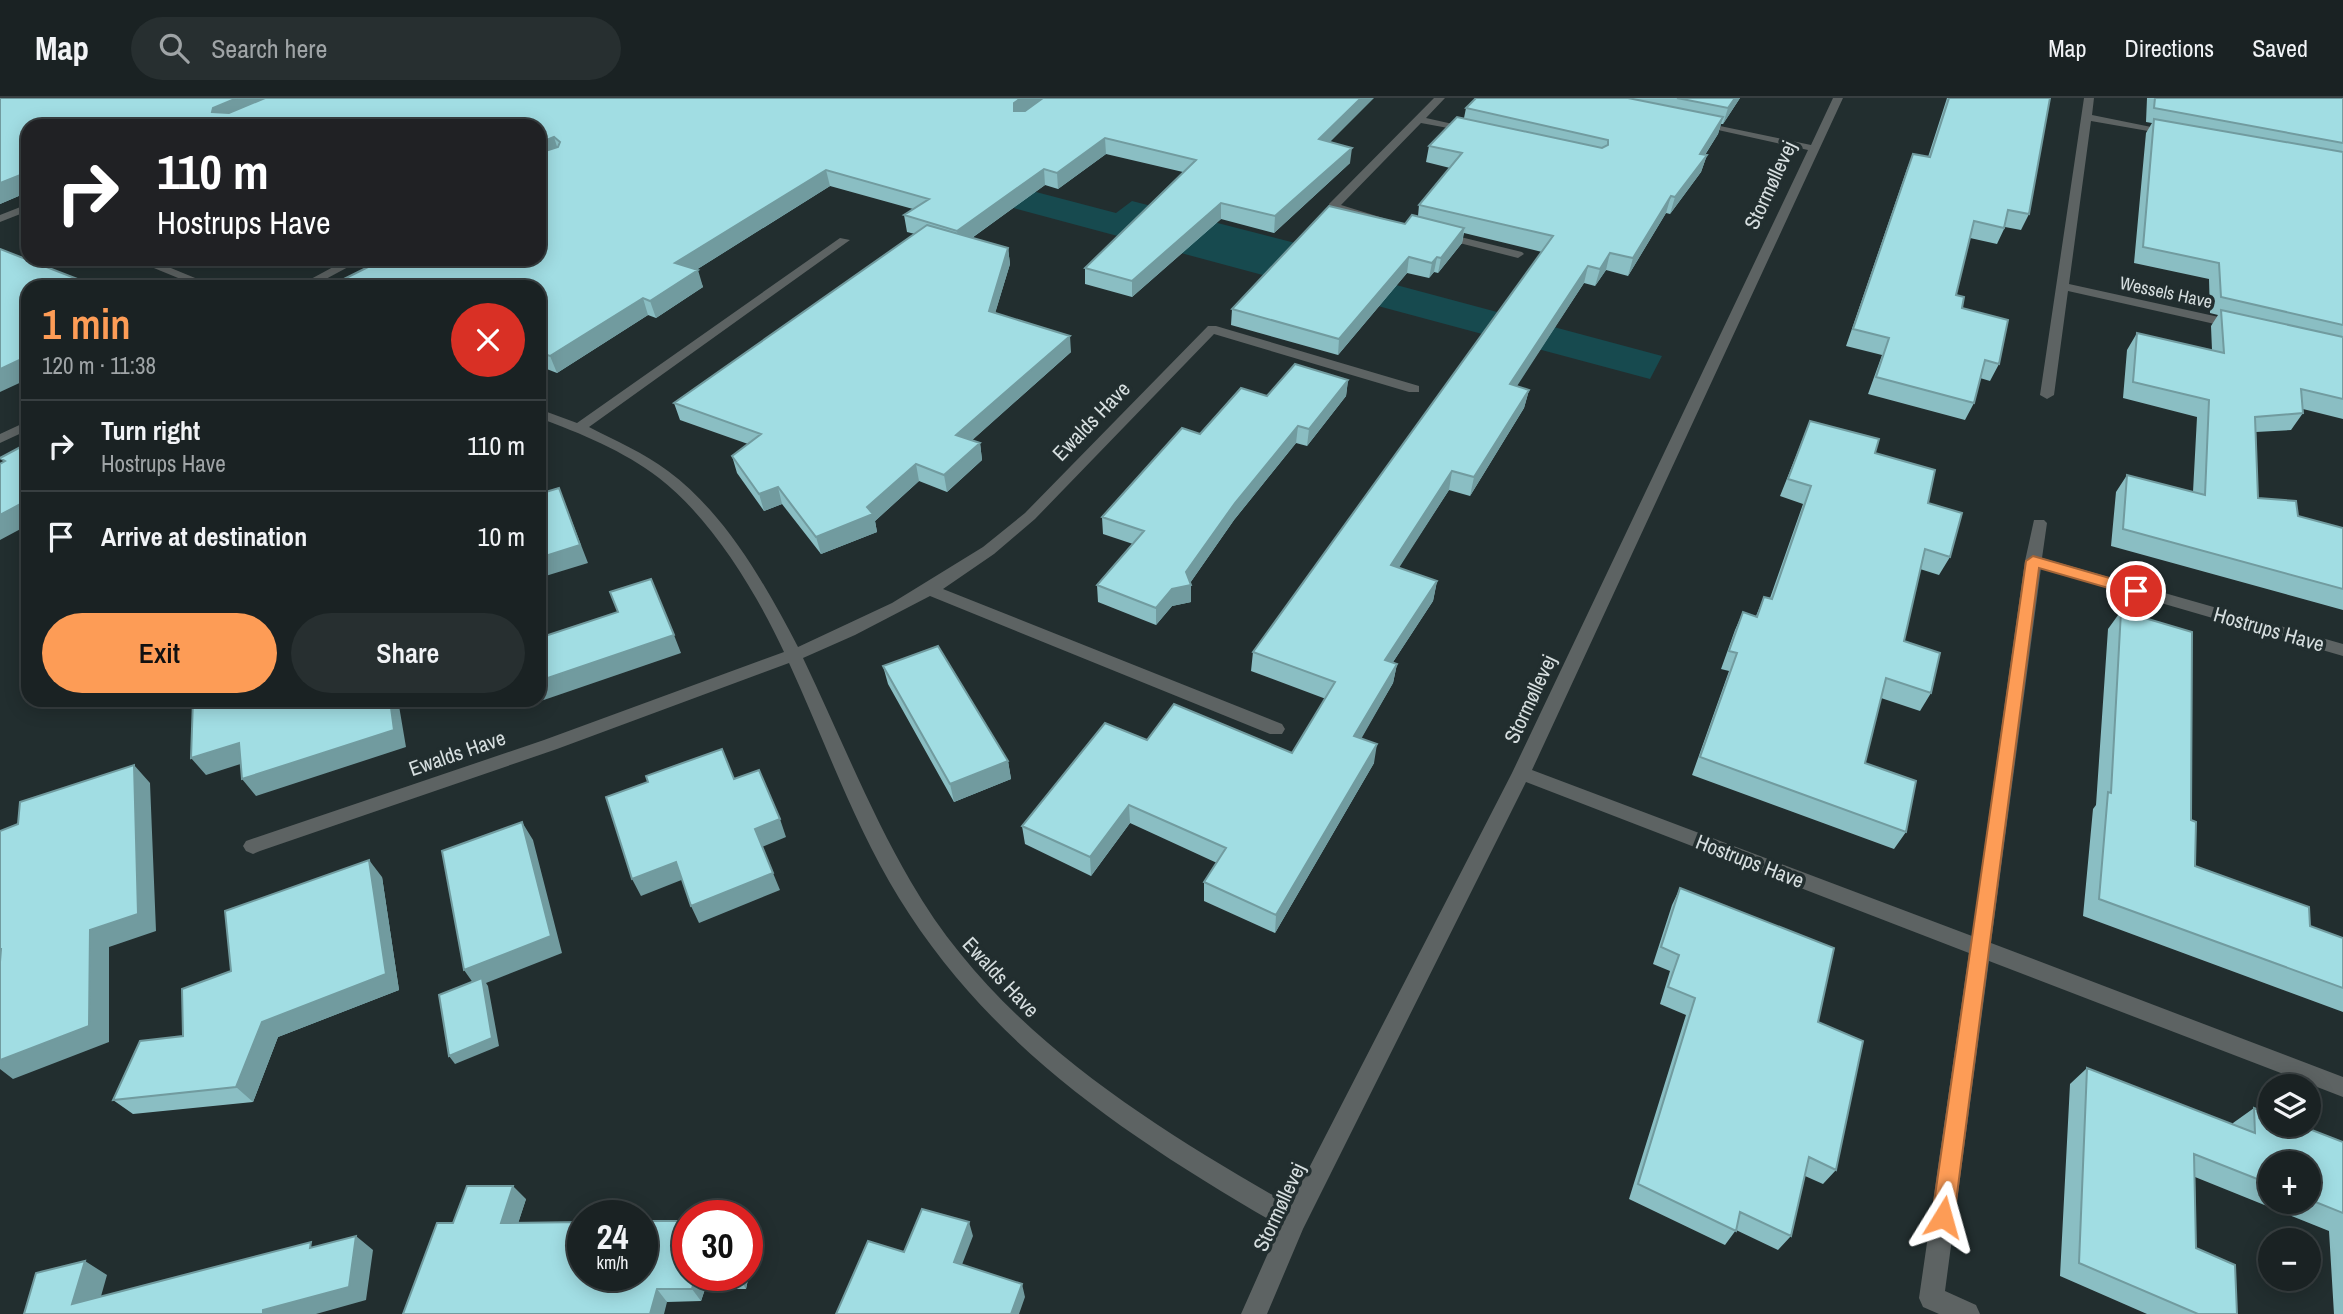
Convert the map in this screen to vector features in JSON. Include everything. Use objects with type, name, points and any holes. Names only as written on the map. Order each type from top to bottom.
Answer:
[{"type":"street","points":[[1396,225],[1333,206],[1440,98]]},
{"type":"street","name":"Stormøllevej","points":[[1254,1314],[1295,1222],[1521,773],[1812,148],[1838,98]]},
{"type":"street","points":[[2047,395],[2089,98]]},
{"type":"street","points":[[2085,117],[2181,134]]},
{"type":"street","points":[[1419,119],[1483,134]]},
{"type":"street","points":[[1685,122],[1812,148]]},
{"type":"street","points":[[0,219],[21,210]]},
{"type":"street","points":[[16,212],[21,214]]},
{"type":"street","points":[[1423,231],[1518,254]]},
{"type":"street","points":[[579,428],[844,240]]},
{"type":"street","points":[[156,266],[193,280]]},
{"type":"street","points":[[316,280],[343,266]]},
{"type":"street","name":"Wessels Have","points":[[2064,287],[2250,328]]},
{"type":"street","name":"Ewalds Have","points":[[253,846],[538,749],[793,657],[931,590],[998,544],[1030,516],[1212,329],[1414,389]]},
{"type":"street","name":"Ewalds Have","points":[[546,416],[626,451],[672,482],[712,522],[753,583],[793,657],[902,884],[941,944],[984,996],[1034,1045],[1097,1097],[1153,1138],[1295,1222]]},
{"type":"street","points":[[0,439],[21,428]]},
{"type":"street","points":[[1967,1314],[1932,1297],[2039,523]]},
{"type":"street","name":"Hostrups Have","points":[[2033,561],[2343,650]]},
{"type":"street","points":[[931,590],[1276,729]]},
{"type":"street","name":"Hostrups Have","points":[[1521,773],[2343,1087]]},
{"type":"shaded area","points":[[683,99],[1116,213],[1132,201],[1299,244],[1288,256],[1662,356],[1650,379],[656,112]]},
{"type":"building","points":[[0,98],[237,98],[213,108],[212,112],[229,113],[265,98],[1021,98],[1014,103],[1014,111],[1025,111],[1043,98],[1361,98],[1319,139],[1352,148],[1275,216],[1221,203],[1132,281],[1085,268],[1196,160],[1105,138],[1057,173],[1044,169],[957,231],[904,215],[929,199],[826,170],[675,263],[698,270],[650,301],[643,298],[550,356],[546,355],[546,280],[342,280],[370,266],[546,266],[546,151],[558,147],[560,142],[554,137],[546,140],[546,119],[21,119],[21,175],[0,183]]},
{"type":"building","points":[[1476,98],[1628,98],[1723,117],[1700,154],[1707,155],[1675,197],[1671,196],[1633,258],[1610,253],[1600,269],[1588,266],[1510,384],[1529,390],[1474,477],[1452,471],[1391,565],[1437,581],[1385,660],[1397,664],[1354,736],[1377,744],[1276,915],[1204,882],[1226,848],[1129,805],[1090,857],[1022,826],[1105,723],[1147,740],[1174,704],[1292,753],[1335,682],[1253,652],[1553,236],[1419,205],[1462,153],[1429,146],[1457,117],[1602,148],[1608,145],[1608,140],[1466,108]]},
{"type":"building","points":[[1677,98],[1735,98],[1728,108]]},
{"type":"building","points":[[1949,98],[2050,98],[2029,214],[2008,210],[2004,228],[1974,221],[1956,295],[1964,297],[1962,308],[2008,320],[1999,364],[1985,360],[1974,403],[1876,377],[1889,338],[1853,329],[1913,154],[1930,157]]},
{"type":"building","points":[[2155,98],[2343,98],[2343,143],[2154,108]]},
{"type":"building","points":[[2154,119],[2343,152],[2343,325],[2221,297],[2219,263],[2143,247]]},
{"type":"building","points":[[1329,206],[1405,224],[1412,215],[1464,228],[1441,258],[1437,257],[1432,263],[1409,257],[1339,339],[1232,309]]},
{"type":"building","points":[[927,225],[1008,248],[989,311],[1070,336],[956,435],[980,443],[944,475],[916,464],[867,507],[873,514],[816,537],[778,487],[759,494],[732,456],[761,434],[674,403]]},
{"type":"building","points":[[0,249],[21,257],[21,266],[44,266],[80,280],[21,280],[21,359],[0,369]]},
{"type":"building","points":[[2221,310],[2343,337],[2343,399],[2301,389],[2303,413],[2255,417],[2258,498],[2296,501],[2298,516],[2343,528],[2343,589],[2123,529],[2127,475],[2205,495],[2209,400],[2133,382],[2137,333],[2224,353]]},
{"type":"building","points":[[1295,364],[1348,380],[1309,429],[1298,426],[1235,503],[1186,572],[1191,585],[1172,589],[1156,608],[1097,585],[1144,531],[1102,517],[1182,428],[1200,434],[1241,388],[1267,396]]},
{"type":"building","points":[[1810,421],[1879,439],[1875,453],[1935,470],[1928,503],[1962,513],[1950,557],[1925,549],[1904,641],[1940,653],[1931,693],[1886,678],[1865,763],[1916,781],[1906,832],[1700,757],[1737,653],[1729,651],[1743,612],[1757,617],[1764,597],[1772,599],[1811,486],[1788,479]]},
{"type":"building","points":[[21,447],[21,504],[0,515],[0,464],[5,461],[0,458]]},
{"type":"building","points":[[559,488],[580,545],[546,556],[546,492]]},
{"type":"building","points":[[651,579],[674,635],[546,679],[546,636],[618,612],[610,592]]},
{"type":"building","points":[[2121,611],[2192,632],[2191,820],[2196,822],[2195,866],[2309,907],[2310,926],[2343,938],[2343,988],[2099,899],[2108,792],[2111,793]]},
{"type":"building","points":[[938,646],[1008,761],[950,784],[883,666]]},
{"type":"building","points":[[193,707],[391,707],[394,730],[242,779],[239,743],[191,758]]},
{"type":"building","points":[[722,749],[734,779],[759,770],[780,819],[755,829],[773,873],[691,906],[676,862],[632,879],[606,797],[648,782],[646,776]]},
{"type":"building","points":[[134,765],[138,914],[90,930],[89,1026],[0,1060],[0,831],[18,824],[20,802]]},
{"type":"building","points":[[522,822],[551,936],[464,970],[442,851]]},
{"type":"building","points":[[369,860],[386,974],[262,1022],[236,1087],[113,1100],[140,1041],[183,1036],[182,989],[231,971],[225,911]]},
{"type":"building","points":[[1680,888],[1834,948],[1818,1022],[1863,1041],[1836,1170],[1809,1157],[1791,1236],[1740,1212],[1736,1231],[1638,1184],[1695,998],[1668,987],[1679,955],[1661,947]]},
{"type":"building","points":[[482,978],[492,1038],[449,1056],[439,995]]},
{"type":"building","points":[[2087,1068],[2255,1133],[2254,1108],[2258,1110],[2258,1137],[2321,1137],[2321,1134],[2343,1142],[2343,1213],[2321,1204],[2321,1151],[2258,1151],[2258,1179],[2194,1154],[2196,1248],[2235,1265],[2237,1314],[2198,1314],[2079,1263]]},
{"type":"building","points":[[467,1186],[513,1186],[501,1223],[567,1222],[567,1291],[656,1291],[650,1314],[403,1314],[437,1223],[453,1223]]},
{"type":"building","points":[[922,1209],[969,1222],[954,1262],[1022,1284],[1011,1314],[836,1314],[868,1241],[904,1252]]},
{"type":"building","points":[[658,1221],[672,1221],[672,1289],[658,1289]]},
{"type":"building","points":[[356,1236],[349,1287],[263,1310],[263,1314],[24,1314],[36,1273],[85,1261],[72,1304],[311,1242],[310,1248]]},
{"type":"route","points":[[1943,1217],[2033,561],[2136,591]]}]
